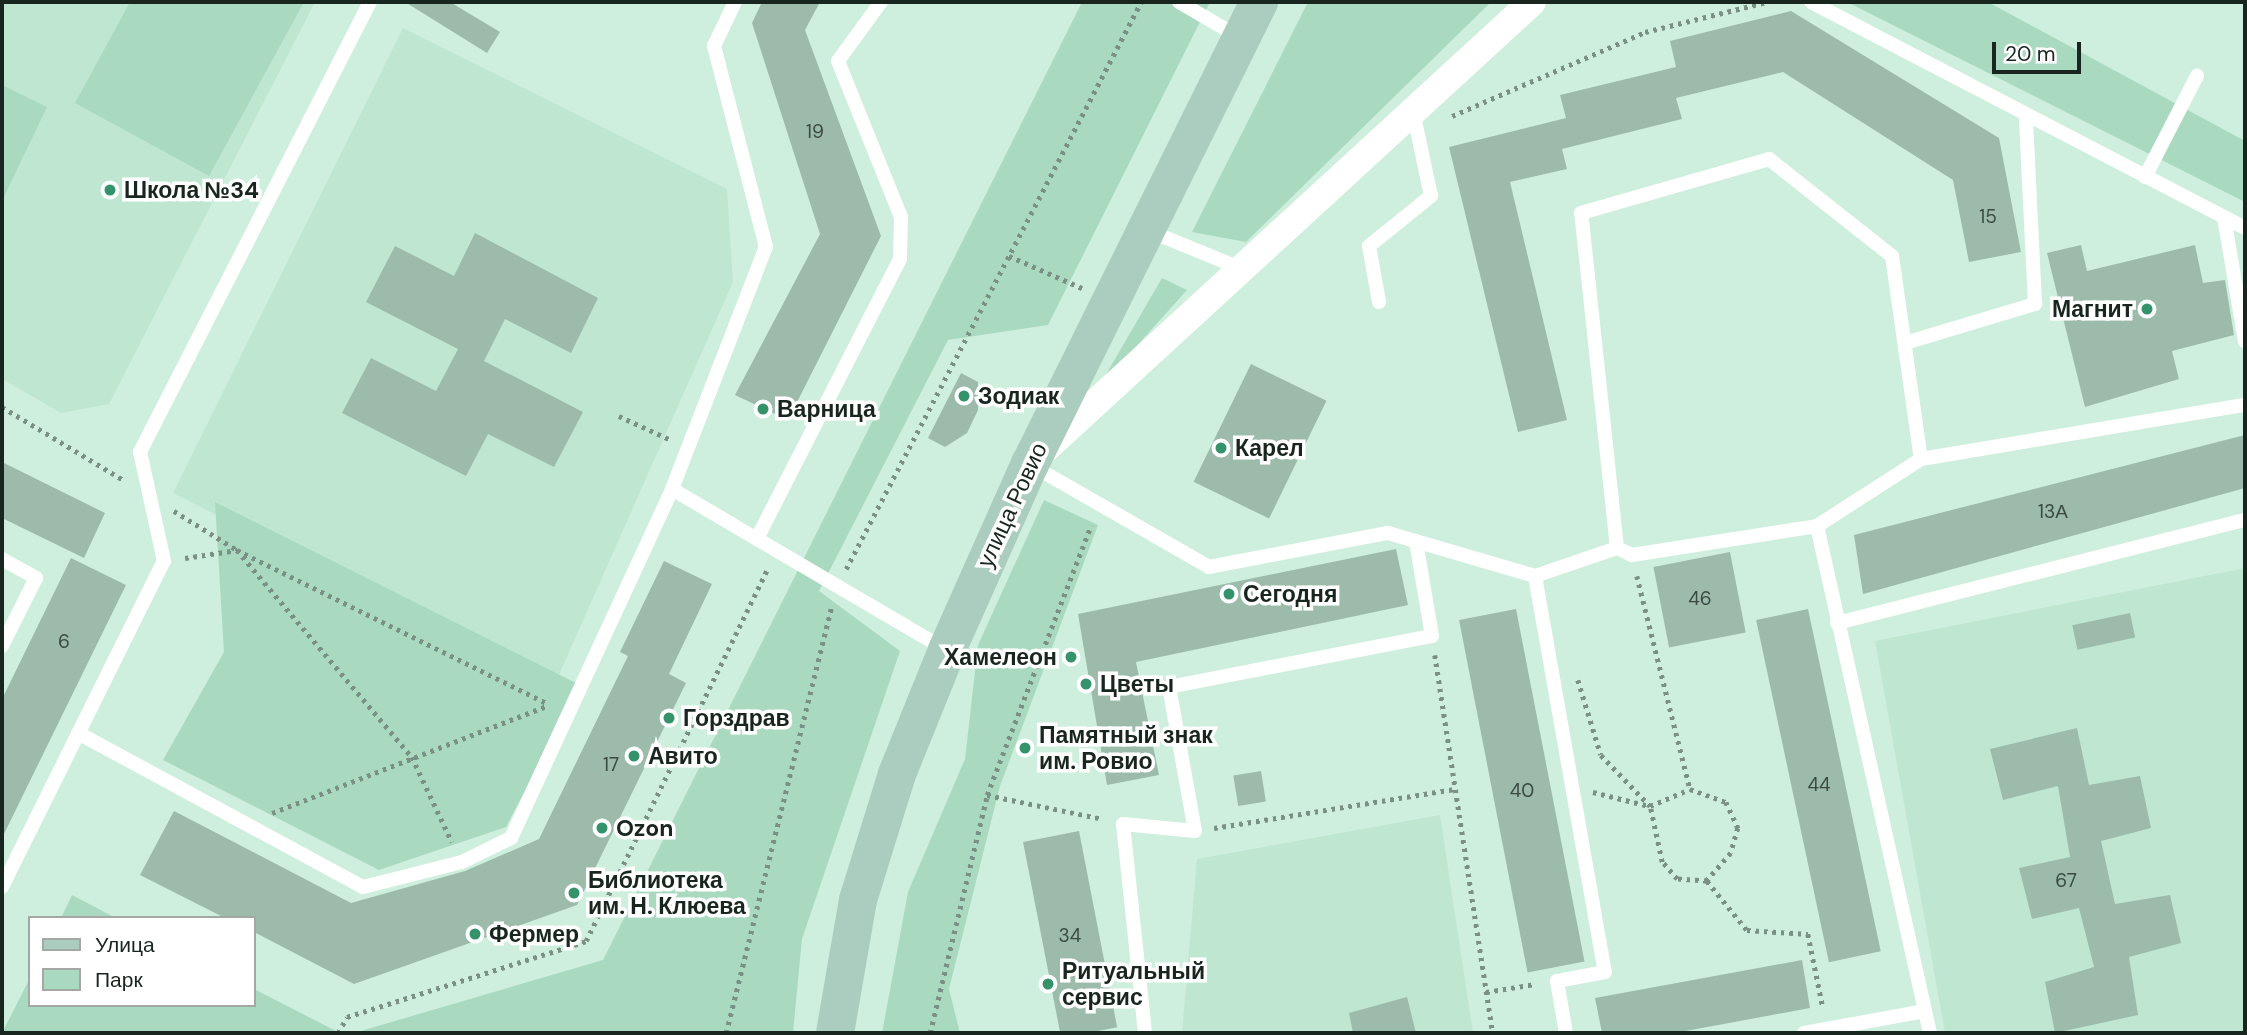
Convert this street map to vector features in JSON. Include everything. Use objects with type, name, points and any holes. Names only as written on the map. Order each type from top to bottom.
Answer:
[{"type":"main road","name":"улица Ровио","points":[[835,1033],[858,900],[897,774],[947,650],[1030,464],[1259,2]]},
{"type":"street","points":[[1030,464],[1242,269],[1416,121],[1532,2]]},
{"type":"lane","points":[[2,887],[164,561],[147,494],[140,452],[370,2]]},
{"type":"lane","points":[[78,733],[363,887],[462,862],[510,838],[673,489],[766,247],[714,46],[735,2]]},
{"type":"lane","points":[[757,539],[900,259],[901,217],[838,61],[881,2]]},
{"type":"lane","points":[[1179,2],[1241,38]]},
{"type":"lane","points":[[1811,2],[2026,118],[2245,228]]},
{"type":"lane","points":[[2145,177],[2197,76]]},
{"type":"lane","points":[[1905,343],[2035,304],[2026,118]]},
{"type":"lane","points":[[1379,302],[1369,246],[1431,196],[1416,121]]},
{"type":"lane","points":[[1617,548],[1581,213],[1769,159],[1892,257],[1921,459]]},
{"type":"lane","points":[[2224,217],[2245,341]]},
{"type":"lane","points":[[1146,230],[1242,269]]},
{"type":"lane","points":[[1030,464],[1209,567],[1388,533],[1535,576],[1617,548],[1632,555],[1817,526],[1921,459],[2245,405]]},
{"type":"lane","points":[[673,489],[947,650]]},
{"type":"lane","points":[[1837,623],[2245,520]]},
{"type":"lane","points":[[1817,526],[1930,1033]]},
{"type":"lane","points":[[1145,1033],[1123,824],[1195,831],[1169,687],[1432,636],[1416,541]]},
{"type":"lane","points":[[2,559],[36,578],[2,646]]},
{"type":"lane","points":[[1535,576],[1605,972],[1557,981],[1566,1033]]},
{"type":"lane","points":[[1804,1033],[1925,1011]]},
{"type":"path","points":[[726,1033],[837,586],[1141,2]]},
{"type":"path","points":[[1416,121],[1645,32],[1766,2]]},
{"type":"path","points":[[2,407],[237,550],[568,714]]},
{"type":"path","points":[[619,416],[688,449]]},
{"type":"path","points":[[930,1033],[987,795],[1099,504]]},
{"type":"path","points":[[164,561],[237,550]]},
{"type":"path","points":[[237,550],[412,757],[462,862]]},
{"type":"path","points":[[338,1033],[347,1017],[586,941],[776,550]]},
{"type":"path","points":[[1632,555],[1690,789]]},
{"type":"path","points":[[1432,636],[1493,1033]]},
{"type":"path","points":[[1575,674],[1601,755],[1650,806],[1662,862],[1677,879],[1707,881],[1747,930],[1808,934],[1828,1029]]},
{"type":"path","points":[[248,823],[412,757],[552,705]]},
{"type":"path","points":[[1572,787],[1650,806],[1690,789],[1726,802],[1738,828],[1731,853],[1707,881]]},
{"type":"path","points":[[1195,831],[1455,789]]},
{"type":"path","points":[[987,795],[1123,824]]},
{"type":"path","points":[[1486,992],[1557,981]]},
{"type":"shaded area","name":"Школа №34","points":[[2,2],[315,2],[109,404],[61,413],[2,379]]},
{"type":"shaded area","points":[[403,28],[727,189],[733,282],[554,686],[173,493]]},
{"type":"shaded area","points":[[2245,568],[2245,1033],[1945,1033],[1875,641]]},
{"type":"shaded area","points":[[1440,815],[1473,1033],[1182,1033],[1197,859]]},
{"type":"green space","points":[[130,2],[304,2],[209,176],[75,103]]},
{"type":"green space","points":[[1082,2],[1210,2],[1048,325],[948,340],[819,591],[900,651],[802,939],[793,1033],[354,1033],[603,960]]},
{"type":"green space","points":[[1308,2],[1491,2],[1246,242],[1192,232]]},
{"type":"green space","points":[[1847,2],[1988,2],[2245,141],[2245,202]]},
{"type":"green space","points":[[2,85],[47,107],[2,201]]},
{"type":"green space","points":[[1162,278],[1187,290],[1097,390]]},
{"type":"green space","points":[[1044,500],[1098,525],[1000,786],[949,989],[960,1033],[882,1033],[908,892],[965,759],[978,645]]},
{"type":"green space","points":[[215,502],[580,685],[506,827],[379,870],[163,760],[224,652]]},
{"type":"green space","points":[[72,895],[112,916],[62,916]]},
{"type":"green space","points":[[28,982],[28,1007],[256,1007],[256,990],[340,1033],[2,1033]]},
{"type":"building","points":[[405,2],[450,2],[500,32],[487,53]]},
{"type":"building","points":[[762,2],[820,2],[805,30],[881,236],[788,420],[735,395],[820,234],[752,23]]},
{"type":"building","points":[[1791,11],[1999,138],[2021,252],[1969,262],[1953,180],[1783,72],[1676,98],[1682,119],[1562,149],[1567,169],[1510,182],[1567,420],[1518,432],[1449,147],[1566,118],[1560,95],[1676,67],[1670,41]]},
{"type":"building","points":[[475,233],[598,298],[571,353],[505,319],[484,361],[583,412],[554,467],[488,434],[466,476],[342,413],[371,358],[436,391],[458,349],[366,302],[395,246],[454,276]]},
{"type":"building","name":"Магнит","points":[[2081,245],[2087,271],[2195,245],[2203,283],[2225,280],[2234,335],[2172,351],[2179,379],[2085,407],[2047,253]]},
{"type":"building","points":[[1251,364],[1326,401],[1269,519],[1194,482]]},
{"type":"building","name":"Зодиак","points":[[961,373],[978,382],[978,410],[967,433],[945,447],[928,438]]},
{"type":"building","points":[[2245,435],[2245,488],[1863,594],[1854,535]]},
{"type":"building","points":[[2,462],[105,513],[84,558],[2,518]]},
{"type":"building","points":[[1396,549],[1408,605],[1136,662],[1159,775],[1107,785],[1078,614]]},
{"type":"building","points":[[1730,552],[1746,632],[1669,647],[1653,567]]},
{"type":"building","points":[[71,558],[126,585],[2,838],[2,699]]},
{"type":"building","points":[[664,561],[712,584],[669,674],[686,683],[577,905],[354,984],[256,933],[256,916],[221,916],[140,875],[174,811],[351,903],[465,871],[539,839],[628,656],[620,652]]},
{"type":"building","points":[[1516,609],[1585,961],[1528,972],[1459,620]]},
{"type":"building","points":[[1808,609],[1881,951],[1829,962],[1756,620]]},
{"type":"building","points":[[2130,613],[2135,637],[2077,650],[2072,625]]},
{"type":"building","points":[[2077,728],[2089,785],[2140,776],[2151,828],[2101,841],[2115,904],[2170,895],[2181,943],[2129,957],[2138,1015],[2055,1033],[2045,982],[2094,967],[2079,908],[2032,919],[2019,868],[2070,857],[2058,786],[2003,800],[1990,749]]},
{"type":"building","points":[[1261,771],[1266,802],[1238,806],[1233,775]]},
{"type":"building","points":[[1079,831],[1117,1027],[1088,1033],[1060,1033],[1023,842]]},
{"type":"building","points":[[1802,960],[1810,1008],[1675,1033],[1602,1033],[1595,998]]},
{"type":"building","points":[[1407,997],[1416,1033],[1353,1033],[1349,1013]]},
{"type":"place","name":"Школа №34","points":[[110,190]]},
{"type":"place","name":"Магнит","points":[[2147,309]]},
{"type":"place","name":"Зодиак","points":[[964,396]]},
{"type":"place","name":"Варница","points":[[763,409]]},
{"type":"place","name":"Карел","points":[[1221,448]]},
{"type":"place","name":"Сегодня","points":[[1229,594]]},
{"type":"place","name":"Хамелеон","points":[[1071,657]]},
{"type":"place","name":"Цветы","points":[[1086,684]]},
{"type":"place","name":"Горздрав","points":[[669,718]]},
{"type":"place","name":"Памятный знак им. Ровио","points":[[1025,748]]},
{"type":"place","name":"Авито","points":[[634,756]]},
{"type":"place","name":"Ozon","points":[[602,828]]},
{"type":"place","name":"Библиотека им. Н. Клюева","points":[[574,893]]},
{"type":"place","name":"Фермер","points":[[475,934]]},
{"type":"place","name":"Ритуальный сервис","points":[[1048,984]]}]
